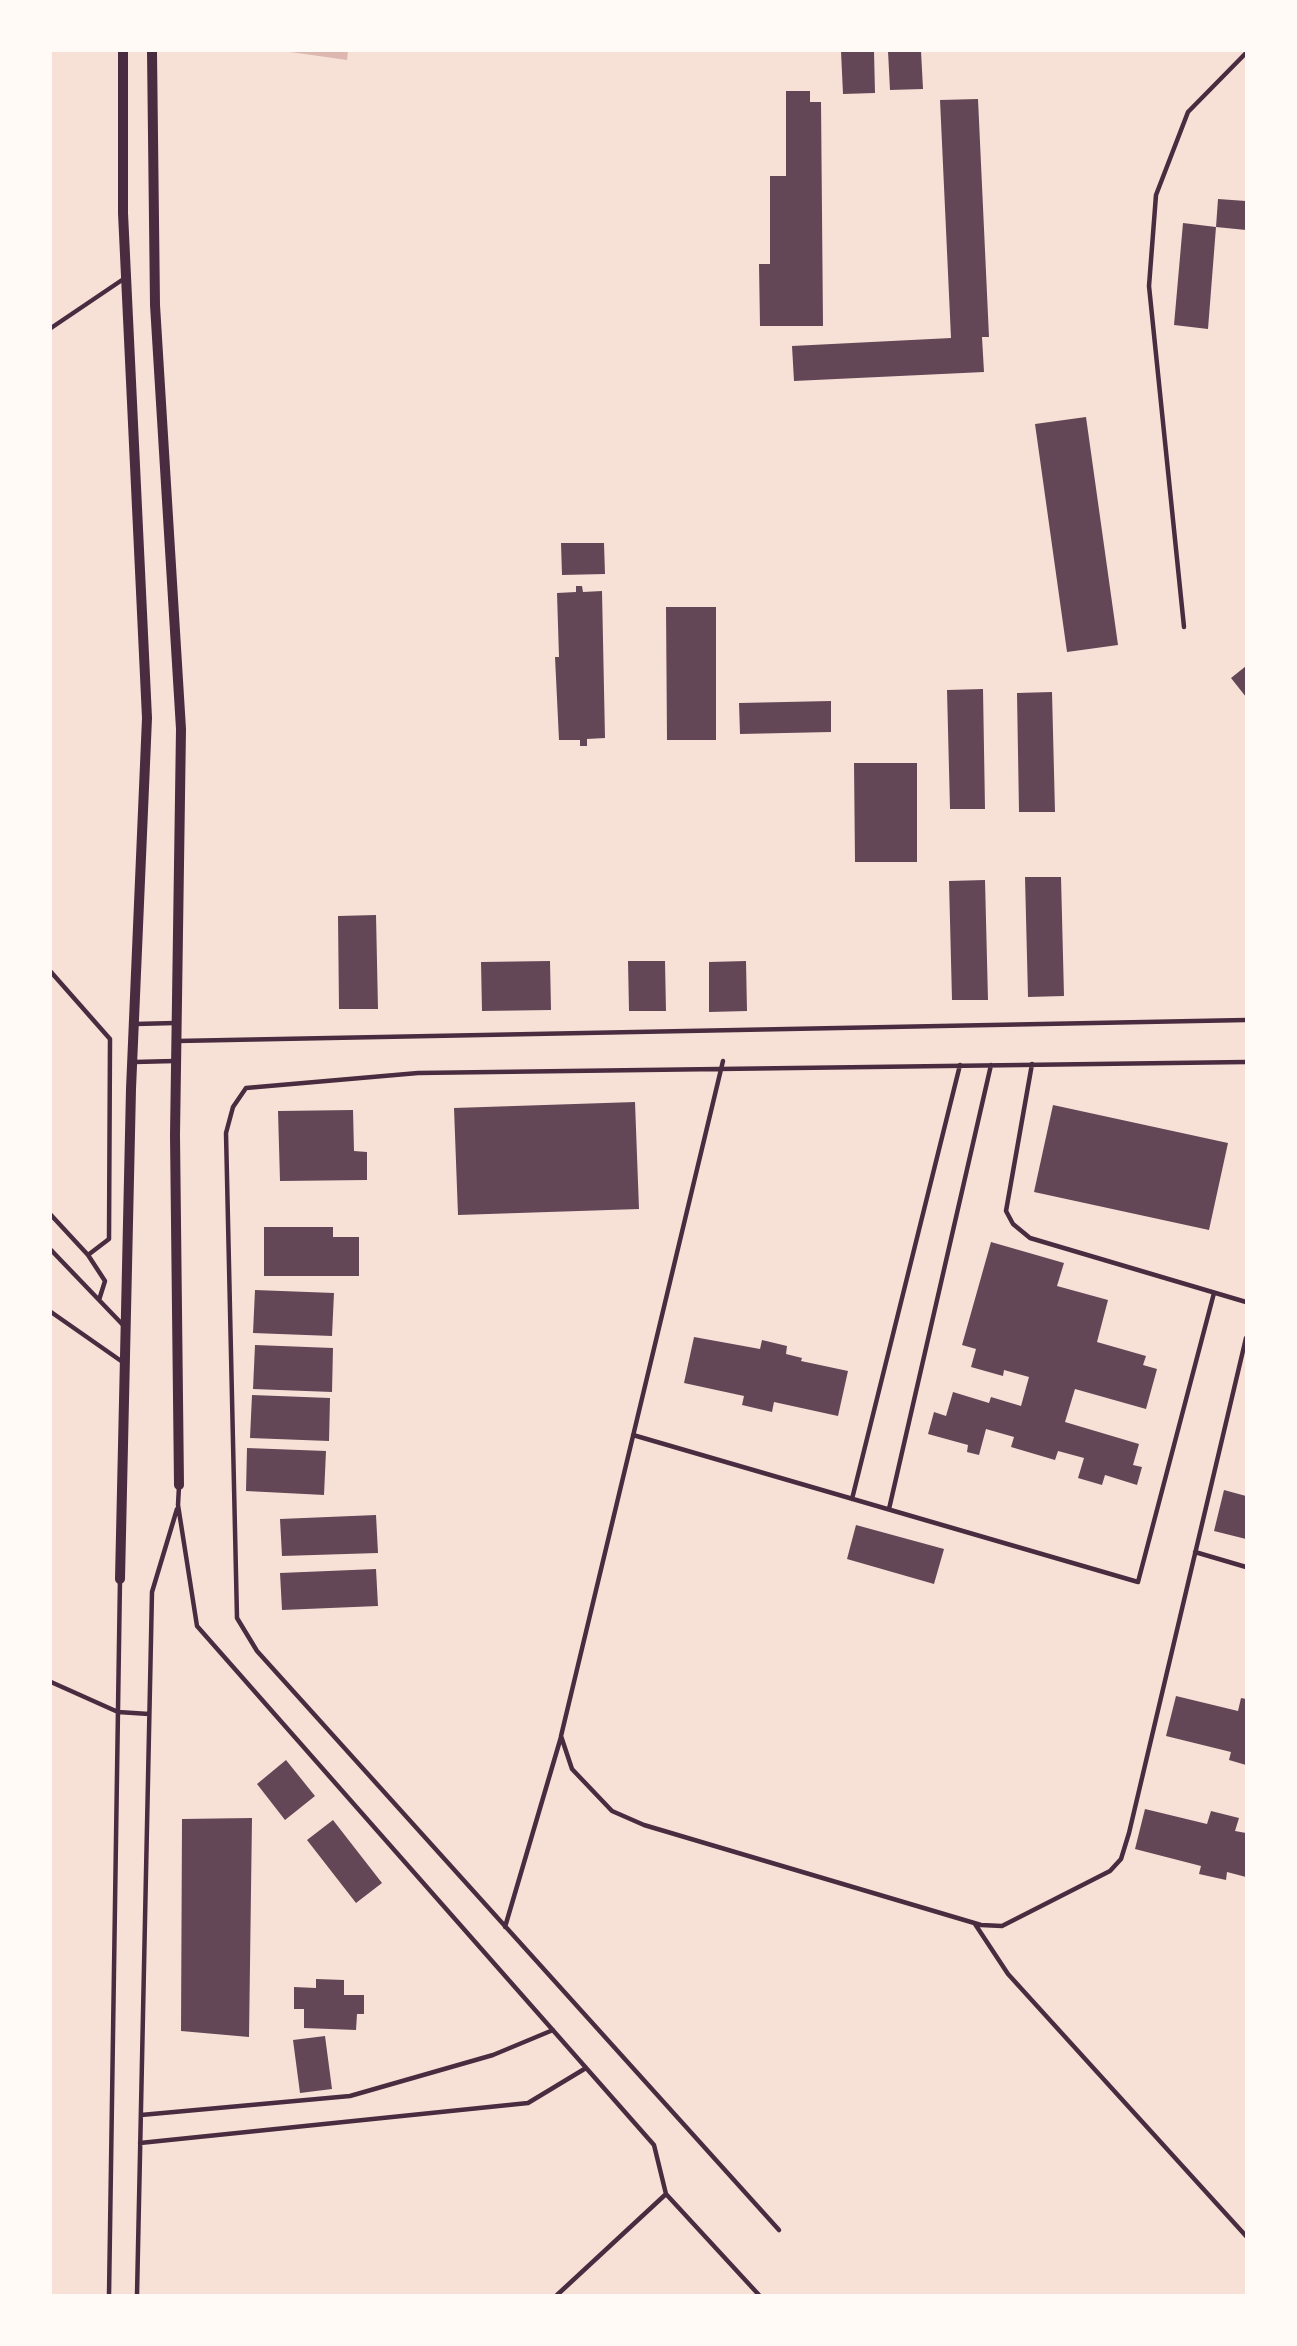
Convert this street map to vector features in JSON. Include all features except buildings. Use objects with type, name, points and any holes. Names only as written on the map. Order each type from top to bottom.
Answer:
[{"type":"street","points":[[120,1578],[132,1062],[147,718],[126,278],[123,51]]},
{"type":"street","points":[[152,51],[155,305],[181,729],[176,1023],[179,1485]]},
{"type":"lane","points":[[1184,627],[1149,286],[1156,195],[1188,112],[1246,53]]},
{"type":"lane","points":[[51,328],[126,278]]},
{"type":"lane","points":[[51,972],[110,1039],[109,1239],[88,1255]]},
{"type":"lane","points":[[176,1041],[1246,1020]]},
{"type":"lane","points":[[134,1024],[176,1023]]},
{"type":"lane","points":[[132,1062],[176,1061]]},
{"type":"lane","points":[[505,1927],[562,1736],[723,1061]]},
{"type":"lane","points":[[779,2230],[257,1651],[237,1618],[226,1133],[233,1107],[246,1088],[418,1073],[1246,1062]]},
{"type":"lane","points":[[1032,1064],[1006,1211],[1013,1224],[1030,1238],[1246,1302]]},
{"type":"lane","points":[[852,1499],[960,1065]]},
{"type":"lane","points":[[889,1509],[991,1065]]},
{"type":"lane","points":[[51,1215],[88,1255],[105,1280],[99,1300]]},
{"type":"lane","points":[[51,1250],[126,1328]]},
{"type":"lane","points":[[633,1435],[1138,1582],[1214,1293]]},
{"type":"lane","points":[[51,1312],[125,1363]]},
{"type":"lane","points":[[562,1736],[572,1769],[612,1811],[644,1825],[974,1923],[1002,1926],[1110,1871],[1121,1858],[1246,1338]]},
{"type":"lane","points":[[179,1485],[178,1505],[197,1626],[654,2145],[666,2194],[758,2295]]},
{"type":"lane","points":[[137,2295],[152,1591],[178,1505]]},
{"type":"lane","points":[[1195,1552],[1246,1567]]},
{"type":"lane","points":[[109,2295],[120,1578]]},
{"type":"lane","points":[[51,1682],[118,1712],[149,1714]]},
{"type":"lane","points":[[974,1923],[1008,1974],[1246,2236]]},
{"type":"lane","points":[[141,2115],[350,2096],[493,2055],[553,2030]]},
{"type":"lane","points":[[140,2143],[528,2103],[586,2067]]},
{"type":"lane","points":[[560,2294],[666,2194]]},
{"type":"shaded area","points":[[283,51],[348,51],[347,60]]}]
